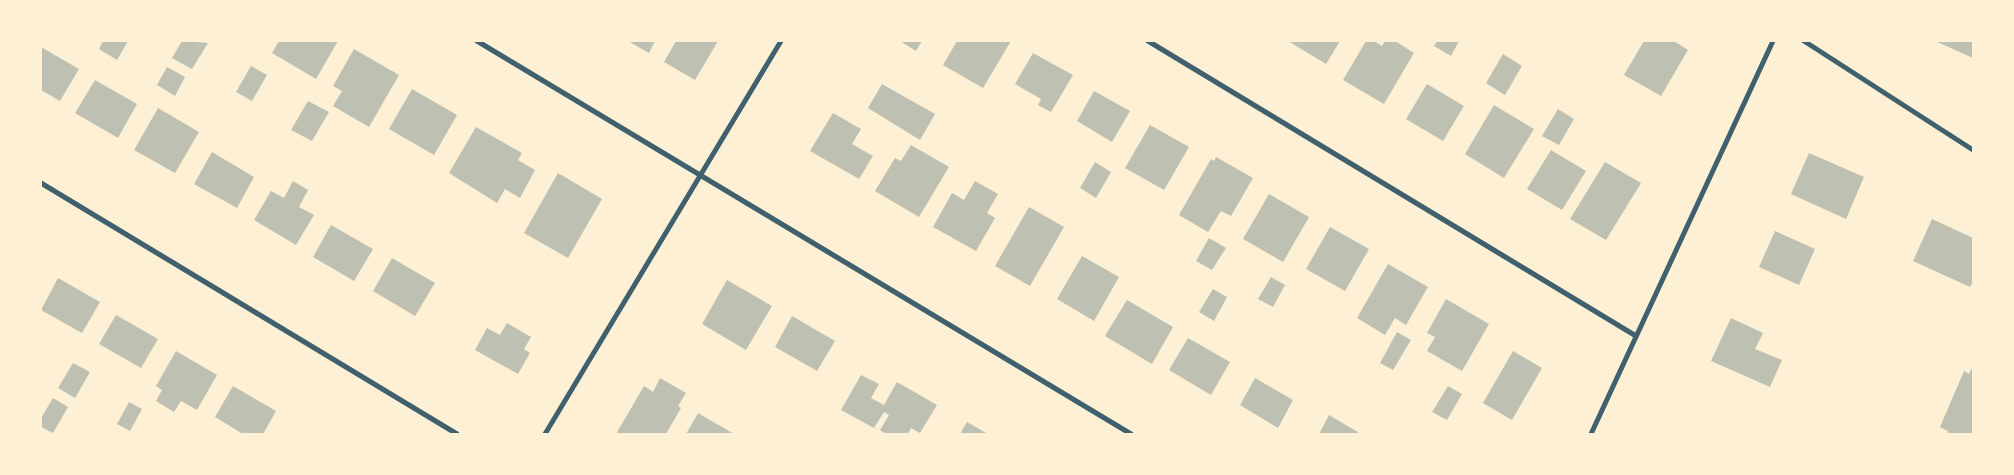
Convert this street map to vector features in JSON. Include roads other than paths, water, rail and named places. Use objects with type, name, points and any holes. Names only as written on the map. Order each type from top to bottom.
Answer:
[{"type":"street","points":[[477,41],[1131,434]]},
{"type":"street","points":[[545,434],[781,41]]},
{"type":"street","points":[[1148,41],[1636,336]]},
{"type":"street","points":[[1591,434],[1773,41]]},
{"type":"street","points":[[1804,41],[1973,150]]},
{"type":"street","points":[[41,183],[457,434]]}]
